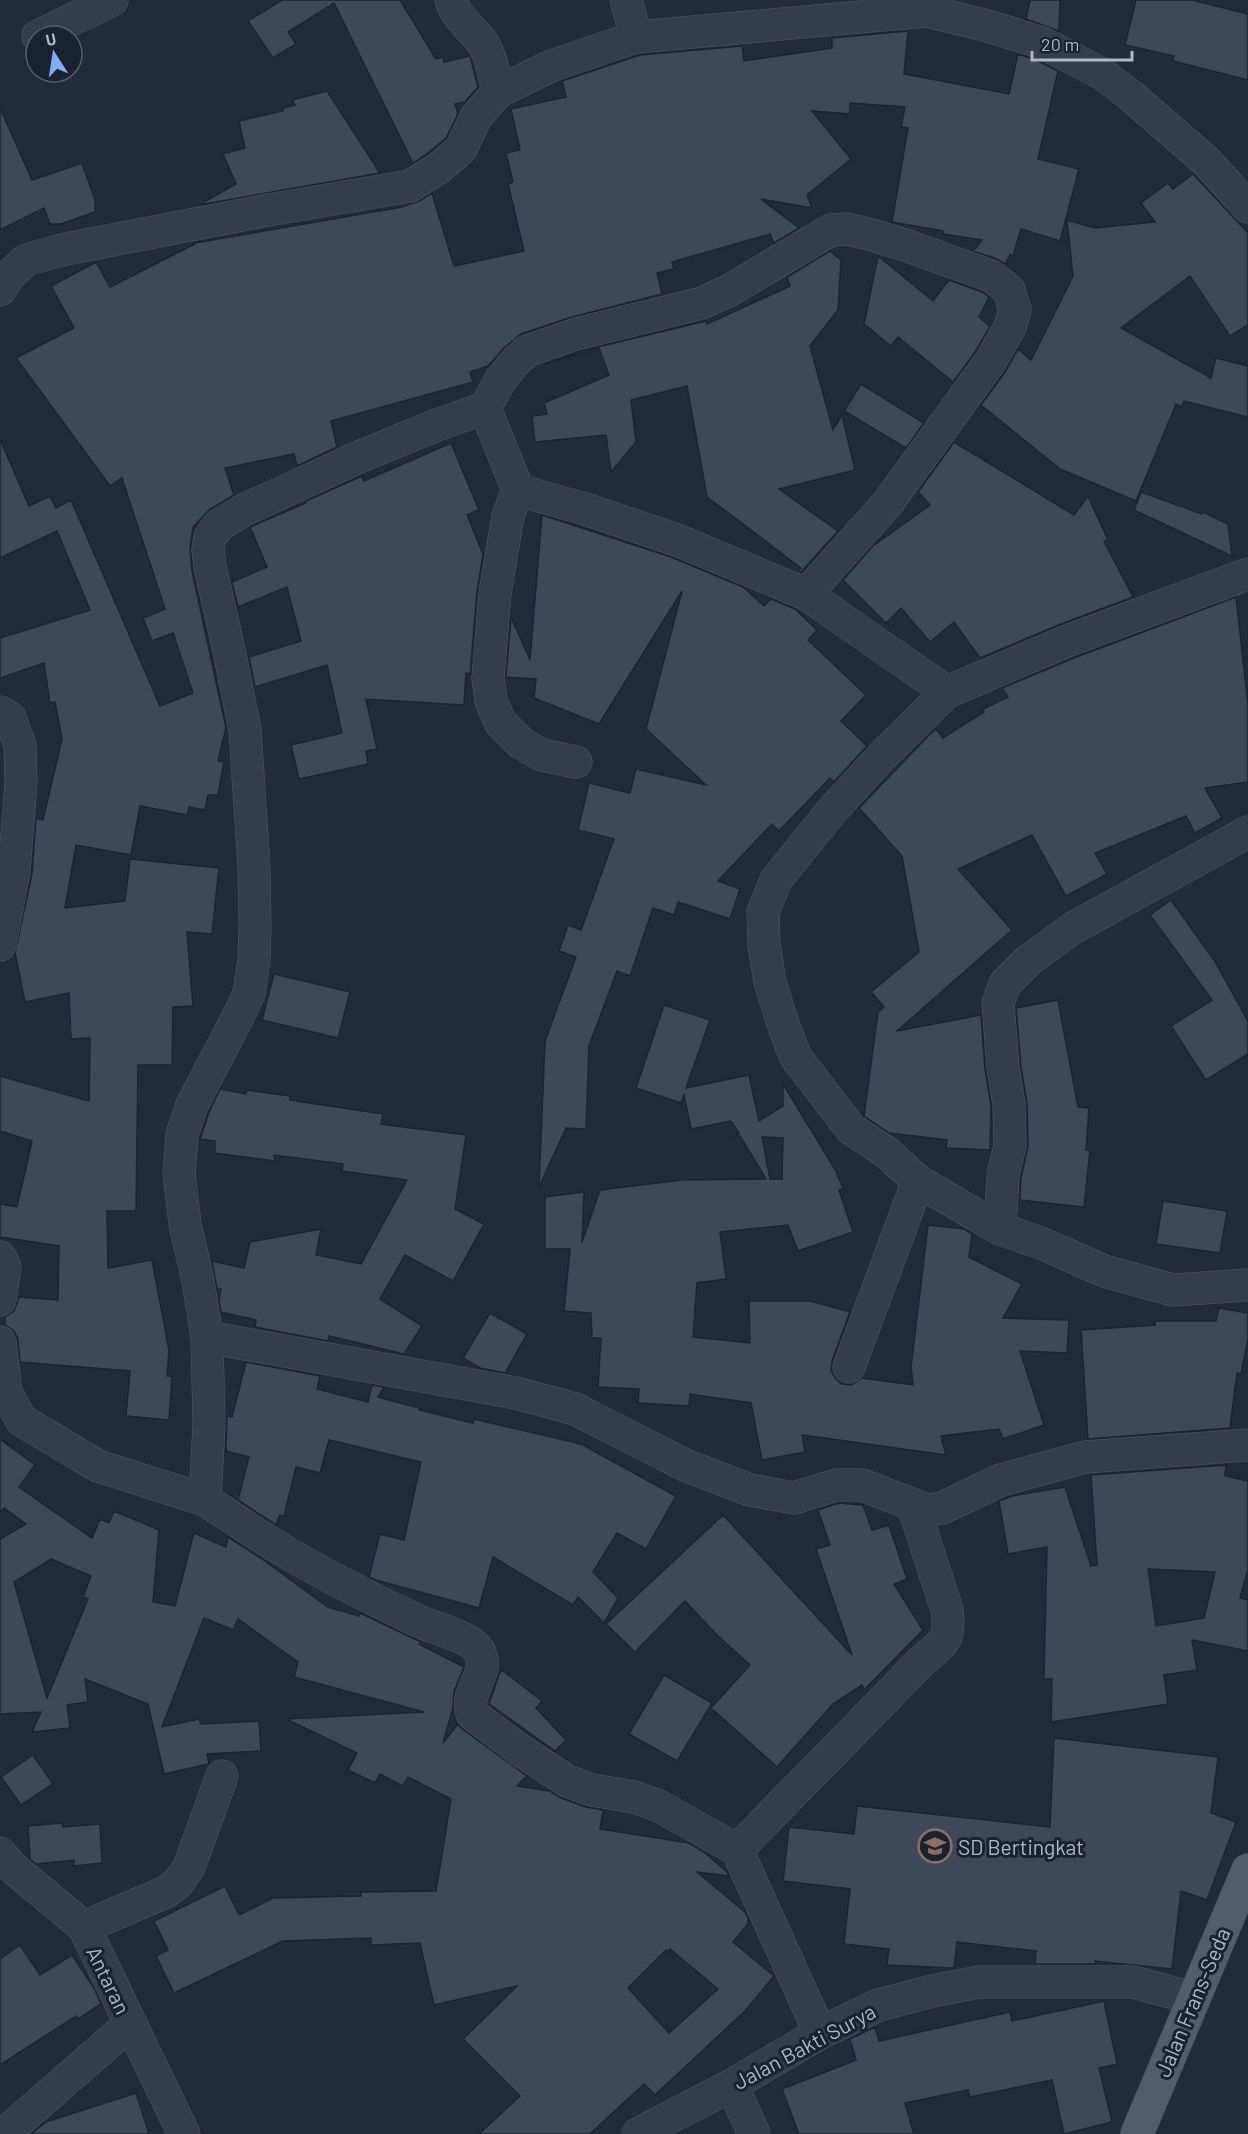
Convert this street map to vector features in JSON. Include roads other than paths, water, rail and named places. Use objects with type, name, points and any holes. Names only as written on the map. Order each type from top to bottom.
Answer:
[{"type":"main road","name":"Jalan Frans-Seda","points":[[1137,2134],[1248,1870]]},
{"type":"street","points":[[63,24],[112,0]]},
{"type":"street","points":[[451,0],[457,14],[489,53],[498,92]]},
{"type":"street","points":[[626,0],[636,37]]},
{"type":"street","points":[[0,290],[8,277],[26,260],[61,250],[268,210],[410,186],[439,168],[460,150],[476,117],[498,92],[551,66],[636,37],[928,6],[1043,43],[1104,75],[1206,160],[1248,207]]},
{"type":"street","points":[[205,1500],[209,1425],[207,1337],[198,1281],[185,1224],[178,1174],[182,1135],[192,1104],[249,993],[254,960],[255,926],[254,867],[245,730],[230,650],[210,567],[208,550],[210,537],[219,525],[244,510],[358,457],[485,408],[501,379],[526,351],[576,334],[702,303],[730,290],[831,230],[848,229],[872,235],[991,276],[1009,290],[1015,310],[1010,327],[990,362],[888,504],[806,594]]},
{"type":"street","points":[[485,408],[518,490],[508,516],[495,593],[488,678],[491,701],[500,722],[521,743],[542,755],[576,762]]},
{"type":"street","points":[[518,490],[585,509],[677,540],[806,594],[947,692]]},
{"type":"street","points":[[1248,574],[1067,641],[947,692],[882,756],[830,813],[776,880],[763,912],[764,945],[770,982],[795,1056],[851,1129],[886,1152],[918,1181],[1000,1229],[1041,1243],[1104,1271],[1173,1290],[1248,1285]]},
{"type":"street","points":[[0,712],[10,718],[20,745],[21,783],[14,871],[0,945]]},
{"type":"street","points":[[1000,1229],[1003,1175],[1010,1146],[1009,1104],[1003,1068],[998,1003],[1005,984],[1029,960],[1072,928],[1248,832]]},
{"type":"street","points":[[849,1367],[918,1181]]},
{"type":"street","points":[[0,1257],[4,1267],[0,1300]]},
{"type":"street","points":[[207,1337],[516,1393],[575,1409],[687,1466],[750,1490],[794,1498],[836,1485],[862,1485],[927,1510],[942,1508],[1001,1480],[1085,1457],[1248,1445]]},
{"type":"street","points":[[0,1342],[6,1392],[21,1420],[98,1466],[205,1500],[286,1552],[418,1621],[470,1642],[480,1651],[483,1662],[481,1674],[471,1695],[469,1705],[472,1714],[567,1781],[592,1790],[634,1797],[659,1806],[737,1850],[820,2033]]},
{"type":"street","points":[[737,1850],[947,1638],[949,1626],[947,1610],[913,1505]]},
{"type":"street","points":[[84,1927],[166,1892],[178,1883],[189,1868],[222,1776]]},
{"type":"street","name":"Antaran","points":[[0,1853],[13,1868],[84,1927],[184,2134]]},
{"type":"street","name":"Jalan Bakti Surya","points":[[638,2134],[732,2085],[820,2033],[879,2005],[932,1991],[979,1982],[1133,1982],[1193,1998]]},
{"type":"street","points":[[4,2134],[130,2024]]},
{"type":"street","points":[[732,2085],[754,2134]]},
{"type":"place","name":"SD Bertingkat","points":[[935,1846]]}]
